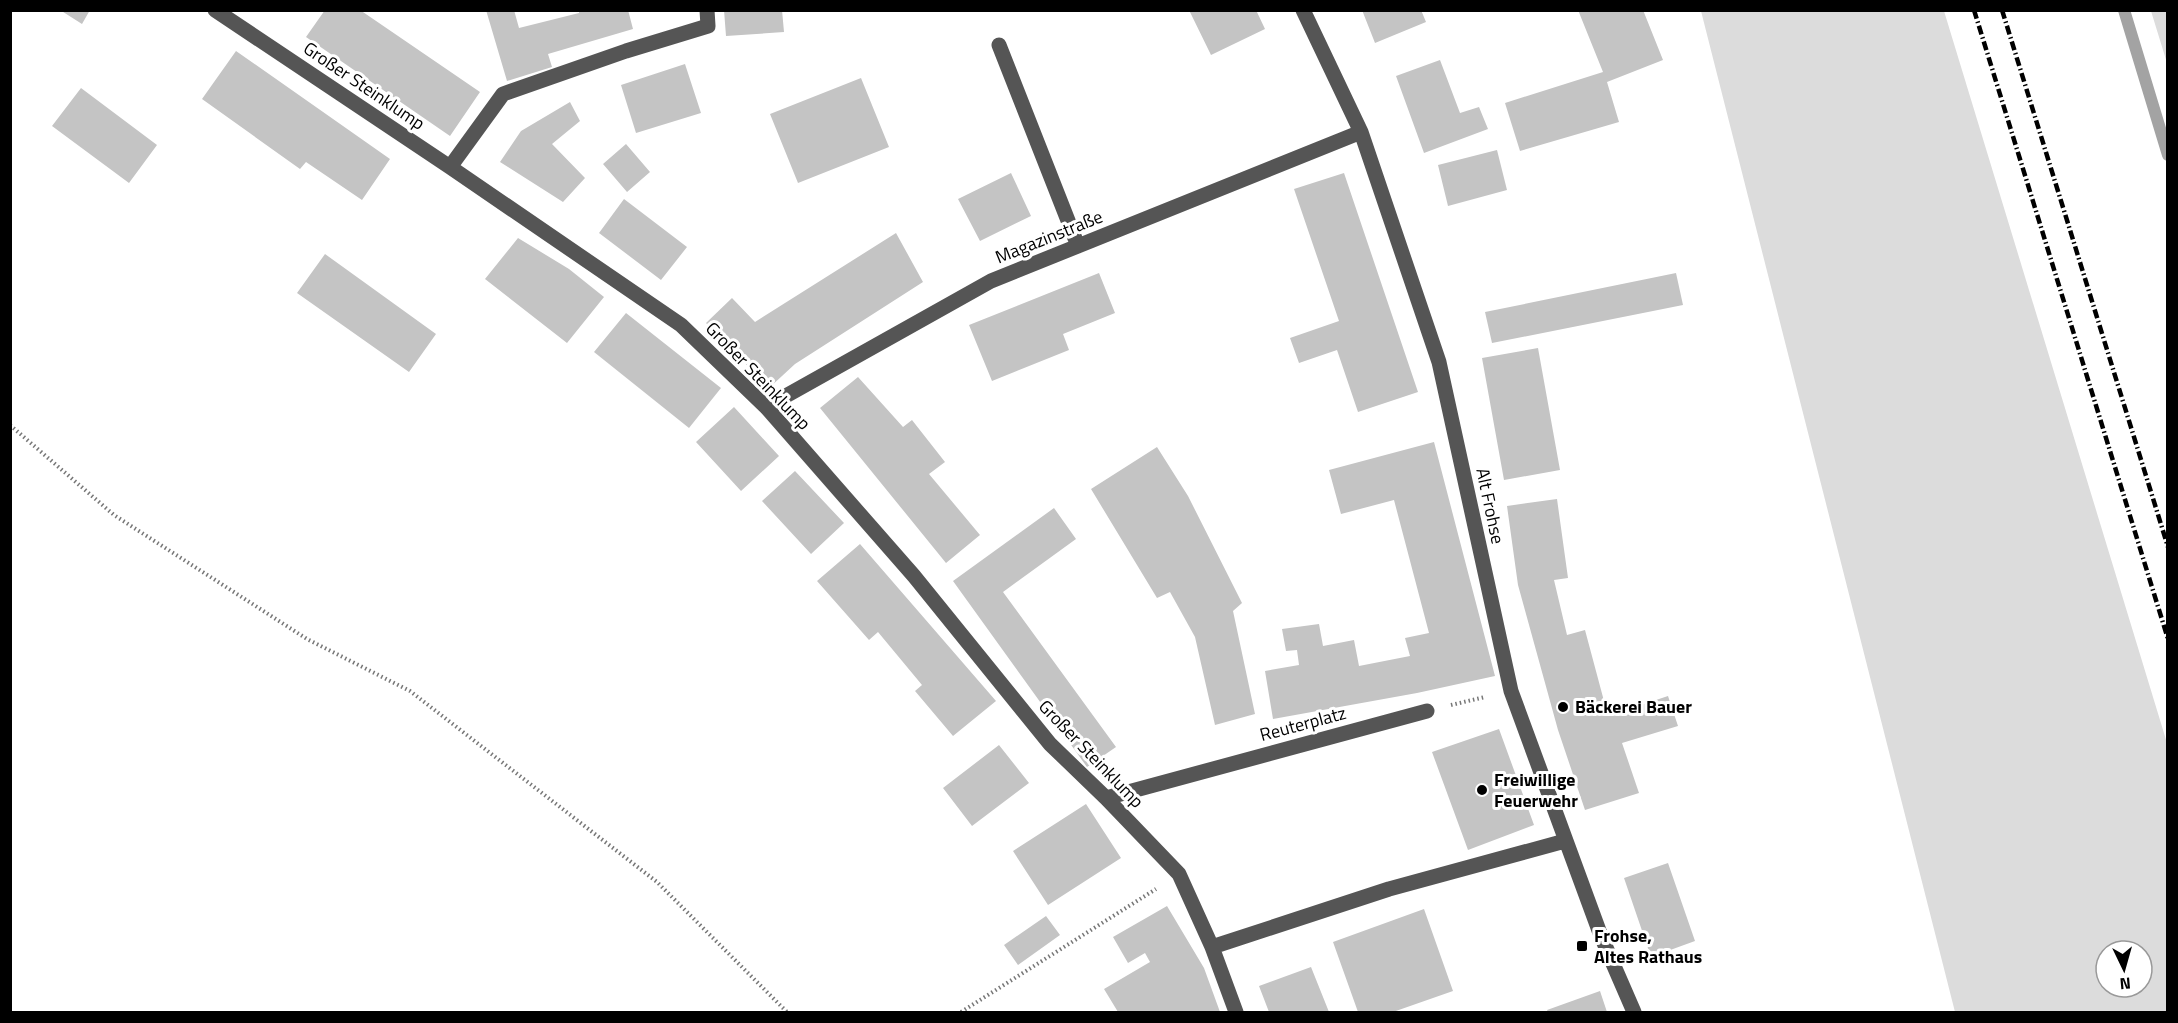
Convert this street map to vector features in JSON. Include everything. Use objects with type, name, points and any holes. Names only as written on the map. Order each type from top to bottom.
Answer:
[{"type":"street","name":"Großer Steinklump","points":[[215,10],[681,325],[766,407],[914,576],[1050,744],[1179,874],[1212,947],[1236,1012]]},
{"type":"street","points":[[450,167],[503,94],[626,51],[708,26],[708,10]]},
{"type":"street","name":"Alt Frohse","points":[[1303,10],[1361,132],[1438,362],[1511,691],[1601,936],[1634,1012]]},
{"type":"street","points":[[999,45],[1078,246]]},
{"type":"street","name":"Magazinstraße","points":[[766,407],[992,281],[1361,132]]},
{"type":"street","name":"Reuterplatz","points":[[1106,798],[1427,711]]},
{"type":"street","points":[[1212,947],[1389,890],[1565,841]]},
{"type":"path","points":[[10,425],[114,515],[307,639],[410,691],[657,882],[787,1012]]},
{"type":"path","points":[[1427,711],[1511,691]]},
{"type":"path","points":[[961,1012],[1179,874]]},
{"type":"shaded area","points":[[1701,11],[1944,11],[2167,743],[2167,1012],[1955,1012]]},
{"type":"shaded area","points":[[2151,11],[2167,11],[2167,63]]},
{"type":"building","points":[[60,10],[90,10],[82,24]]},
{"type":"building","points":[[325,10],[360,10],[480,92],[450,136],[306,37]]},
{"type":"building","points":[[486,10],[514,10],[519,28],[579,13],[579,10],[628,10],[633,29],[548,54],[552,67],[507,81]]},
{"type":"building","points":[[724,10],[782,10],[784,32],[726,36]]},
{"type":"building","points":[[1189,10],[1256,10],[1265,29],[1211,55]]},
{"type":"building","points":[[1362,10],[1421,10],[1426,22],[1375,43]]},
{"type":"building","points":[[1578,10],[1643,10],[1663,60],[1607,82],[1619,122],[1520,151],[1505,103],[1603,72]]},
{"type":"building","points":[[236,51],[390,159],[362,200],[306,162],[300,169],[202,99]]},
{"type":"building","points":[[1440,60],[1460,113],[1479,107],[1488,129],[1424,153],[1396,76]]},
{"type":"building","points":[[685,64],[701,113],[636,133],[621,85]]},
{"type":"building","points":[[861,78],[889,147],[798,183],[770,114]]},
{"type":"building","points":[[81,88],[157,145],[129,183],[52,126]]},
{"type":"building","points":[[570,102],[580,121],[552,144],[585,178],[563,202],[500,162],[521,131]]},
{"type":"building","points":[[626,144],[650,172],[627,192],[603,164]]},
{"type":"building","points":[[1497,150],[1507,190],[1448,206],[1438,165]]},
{"type":"building","points":[[1011,173],[1031,216],[980,241],[958,199]]},
{"type":"building","points":[[1344,173],[1418,392],[1358,412],[1337,350],[1299,363],[1290,338],[1339,321],[1294,189]]},
{"type":"building","points":[[624,199],[687,247],[661,280],[599,233]]},
{"type":"building","points":[[896,233],[923,282],[795,364],[769,388],[706,323],[732,298],[755,322]]},
{"type":"building","points":[[518,238],[569,269],[604,297],[567,343],[485,279]]},
{"type":"building","points":[[325,254],[436,334],[409,372],[297,293]]},
{"type":"building","points":[[1099,273],[1115,313],[1063,334],[1069,350],[992,381],[969,325]]},
{"type":"building","points":[[1676,273],[1683,305],[1492,343],[1485,312]]},
{"type":"building","points":[[626,313],[721,388],[689,428],[594,352]]},
{"type":"building","points":[[1538,348],[1560,470],[1504,480],[1482,358]]},
{"type":"building","points":[[858,377],[903,427],[912,420],[945,462],[929,474],[980,535],[946,563],[820,408]]},
{"type":"building","points":[[734,407],[779,456],[741,491],[696,442]]},
{"type":"building","points":[[1434,442],[1495,676],[1417,693],[1273,719],[1265,671],[1299,665],[1297,650],[1286,651],[1282,629],[1319,624],[1323,646],[1354,640],[1359,666],[1410,656],[1405,638],[1429,633],[1394,500],[1341,514],[1329,470]]},
{"type":"building","points":[[1157,447],[1188,496],[1242,603],[1233,611],[1255,714],[1215,725],[1195,637],[1170,592],[1157,598],[1091,489]]},
{"type":"building","points":[[795,471],[844,523],[811,554],[762,501]]},
{"type":"building","points":[[1557,499],[1568,578],[1554,580],[1567,635],[1585,630],[1608,716],[1668,696],[1678,726],[1622,743],[1639,793],[1585,810],[1558,730],[1518,585],[1507,506]]},
{"type":"building","points":[[1054,508],[1076,539],[1003,592],[1116,747],[1087,767],[953,581]]},
{"type":"building","points":[[860,544],[996,701],[953,736],[915,691],[922,685],[878,632],[869,640],[817,581]]},
{"type":"building","points":[[1499,729],[1534,825],[1468,850],[1432,752]]},
{"type":"building","points":[[999,745],[1029,783],[972,826],[943,788]]},
{"type":"building","points":[[1086,804],[1121,858],[1048,905],[1013,851]]},
{"type":"building","points":[[1668,863],[1695,941],[1651,957],[1624,878]]},
{"type":"building","points":[[1167,906],[1204,968],[1220,1012],[1118,1012],[1104,989],[1150,962],[1145,953],[1128,963],[1113,937]]},
{"type":"building","points":[[1424,909],[1453,991],[1393,1012],[1358,1012],[1333,942]]},
{"type":"building","points":[[1046,916],[1060,935],[1018,965],[1004,945]]},
{"type":"building","points":[[1311,967],[1329,1012],[1269,1012],[1259,986]]},
{"type":"building","points":[[1600,991],[1607,1012],[1548,1012],[1547,1010]]},
{"type":"waterway","points":[[2124,10],[2168,155]]},
{"type":"railway","points":[[1974,10],[2168,639]]},
{"type":"railway","points":[[2002,10],[2168,547]]},
{"type":"place","name":"Bäckerei Bauer","points":[[1563,707]]},
{"type":"place","name":"Freiwillige Feuerwehr","points":[[1482,790]]},
{"type":"place","name":"Frohse, Altes Rathaus","points":[[1582,946]]}]
